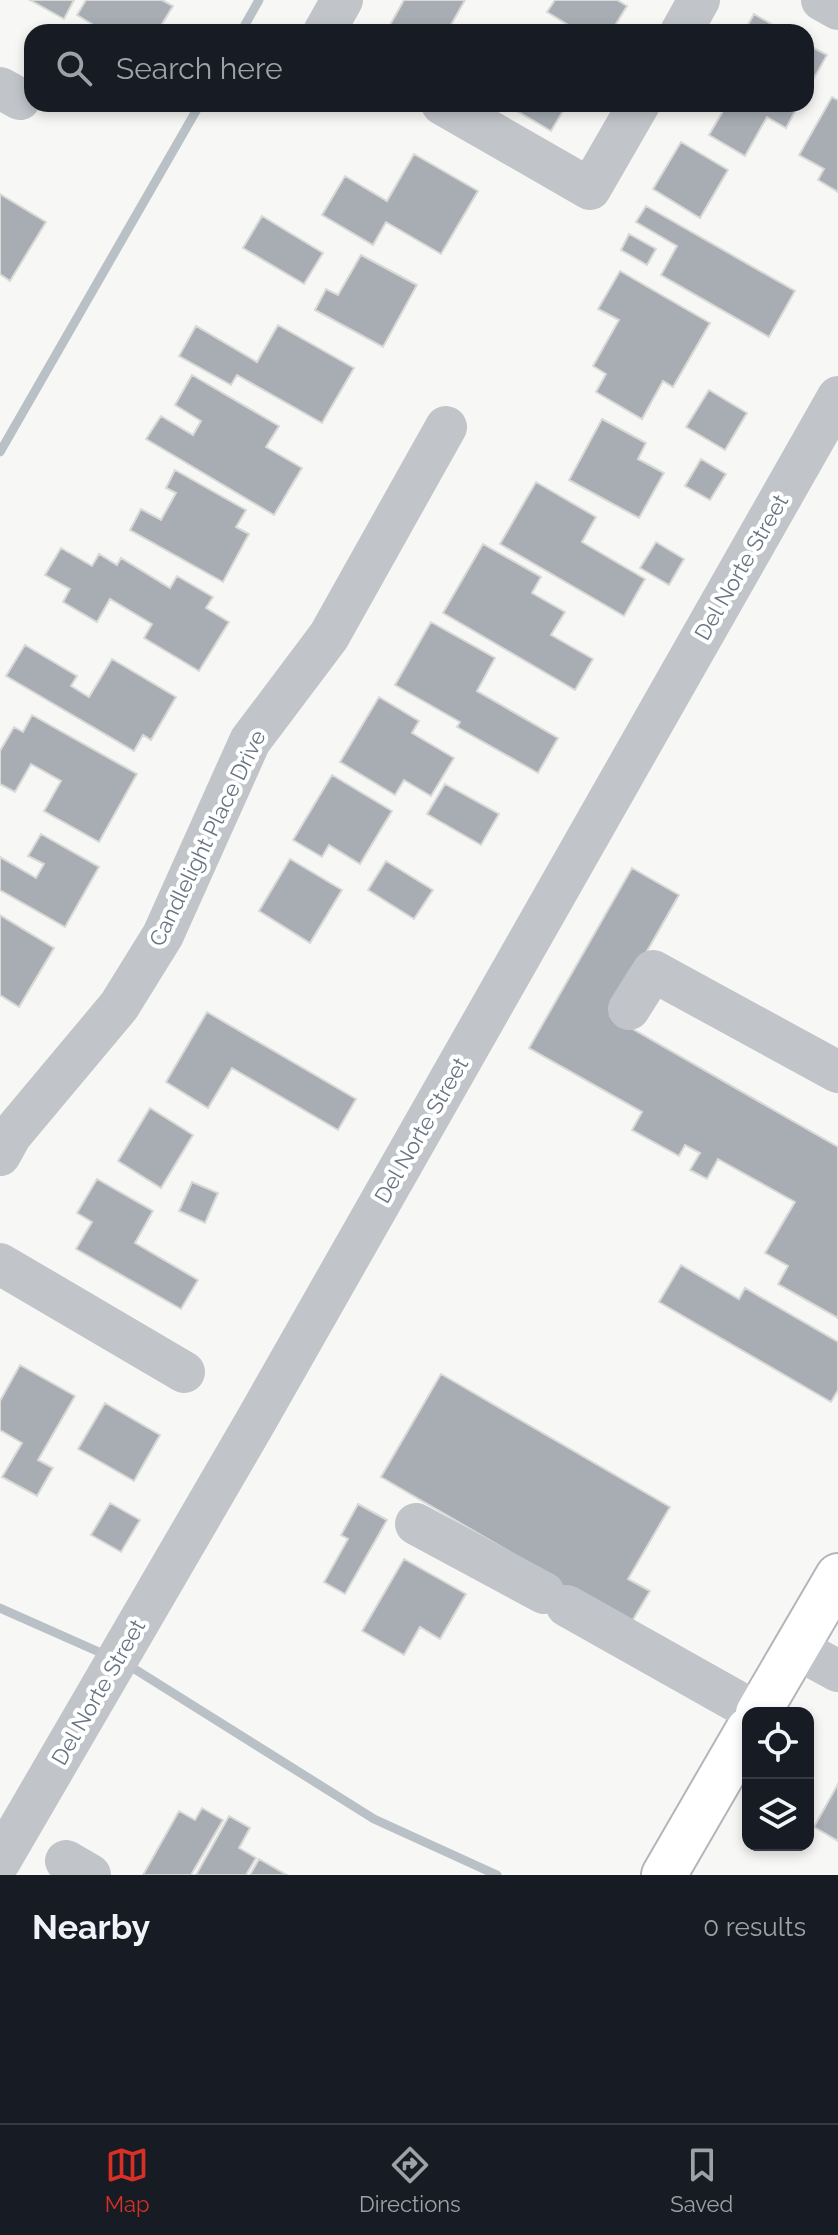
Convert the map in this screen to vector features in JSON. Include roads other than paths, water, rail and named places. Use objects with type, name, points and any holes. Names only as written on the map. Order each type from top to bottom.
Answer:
[{"type":"main road","points":[[762,1707],[838,1576]]},
{"type":"main road","points":[[664,1875],[742,1740]]},
{"type":"street","points":[[328,24],[342,0]]},
{"type":"street","points":[[686,24],[699,0]]},
{"type":"street","points":[[822,0],[838,9]]},
{"type":"street","points":[[456,112],[590,189],[634,112]]},
{"type":"street","name":"Del Norte Street","points":[[0,1861],[838,397]]},
{"type":"street","name":"Candlelight Place Drive","points":[[0,1155],[11,1135],[119,1006],[163,935],[250,741],[329,636],[446,427]]},
{"type":"street","points":[[629,1009],[653,971],[838,1072]]},
{"type":"street","points":[[0,1264],[184,1372]]},
{"type":"street","points":[[416,1524],[747,1707]]},
{"type":"street","points":[[796,1648],[838,1671]]},
{"type":"waterway","points":[[246,24],[259,0]]},
{"type":"waterway","points":[[0,452],[195,112]]},
{"type":"waterway","points":[[0,1608],[108,1656]]},
{"type":"waterway","points":[[125,1663],[374,1819],[497,1875]]}]
